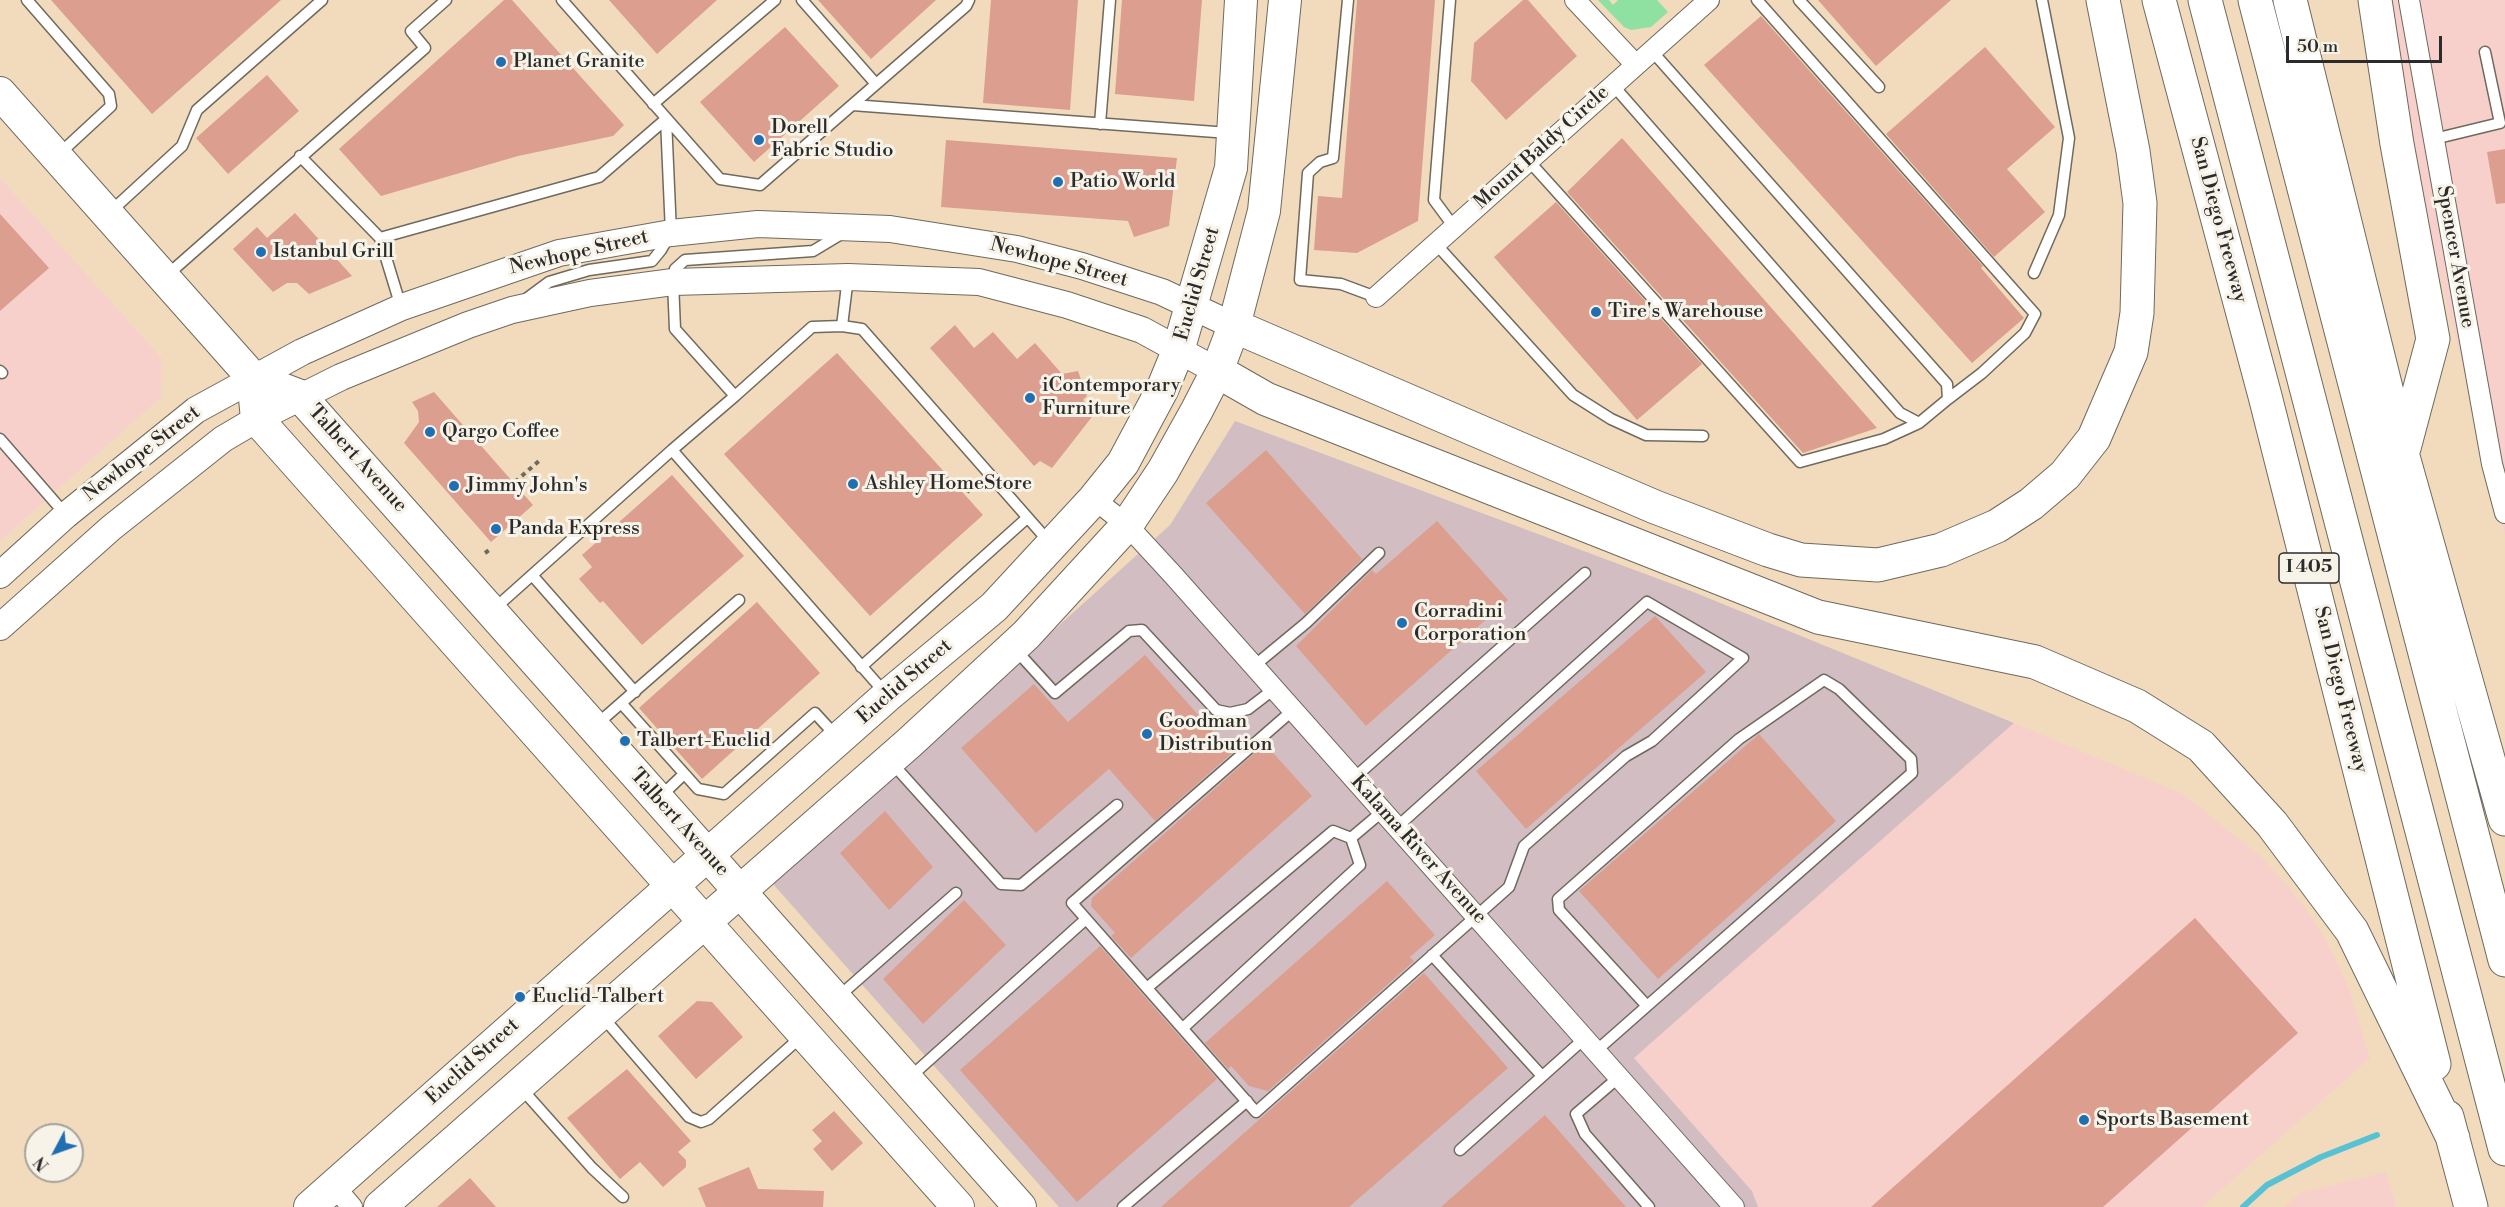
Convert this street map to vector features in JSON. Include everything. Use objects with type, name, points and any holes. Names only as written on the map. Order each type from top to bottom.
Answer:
[{"type":"highway","points":[[1234,326],[1644,503],[1768,550],[1801,560],[1878,565],[1941,550],[1997,525],[2031,504],[2065,475],[2094,438],[2131,352],[2137,313],[2140,203],[2133,151],[2103,0]]},
{"type":"highway","name":"San Diego Freeway","points":[[2159,0],[2265,396],[2471,1207]]},
{"type":"highway","points":[[2205,0],[2505,1149]]},
{"type":"highway","points":[[2255,0],[2505,960]]},
{"type":"highway","points":[[2290,0],[2402,453],[2505,819]]},
{"type":"highway","points":[[2374,0],[2397,144],[2433,339],[2402,453]]},
{"type":"highway","points":[[1217,371],[1266,399],[1818,617],[2035,662],[2137,706],[2192,740],[2201,746],[2240,786],[2272,824],[2352,931],[2453,1138]]},
{"type":"main road","name":"Euclid Street","points":[[310,1207],[343,1196],[672,885],[887,696],[994,607],[1094,499],[1123,462],[1162,390],[1178,351],[1231,168],[1241,0]]},
{"type":"main road","points":[[380,1207],[889,760],[1013,647],[1084,574],[1127,525],[1163,471],[1217,371],[1234,326],[1264,211],[1285,0]]},
{"type":"main road","name":"Talbert Avenue","points":[[3,102],[56,157],[253,378],[300,396],[1020,1207]]},
{"type":"main road","points":[[253,378],[257,419],[958,1207]]},
{"type":"street","points":[[1575,0],[1635,64]]},
{"type":"street","name":"Mount Baldy Circle","points":[[1376,297],[1612,84],[1709,0]]},
{"type":"street","name":"Spencer Avenue","points":[[2409,0],[2500,472],[2505,513]]},
{"type":"street","name":"Newhope Street","points":[[0,575],[66,515],[196,410],[310,347],[402,307],[559,254],[671,233],[758,224],[890,229],[1017,249],[1082,266],[1193,305],[1234,326]]},
{"type":"street","name":"Newhope Street","points":[[0,627],[111,528],[223,439],[257,419],[300,396],[458,329],[512,310],[590,293],[673,282],[848,277],[980,282],[1067,305],[1142,330],[1217,371]]},
{"type":"street","name":"Kalama River Avenue","points":[[1094,499],[1127,525],[1734,1207]]},
{"type":"lane","points":[[27,0],[109,94],[111,106],[56,157]]},
{"type":"lane","points":[[107,215],[182,146],[198,110],[322,0]]},
{"type":"lane","points":[[163,279],[425,48],[411,31],[446,0]]},
{"type":"lane","points":[[562,0],[720,179],[759,185],[966,6],[969,0]]},
{"type":"lane","points":[[652,104],[775,0]]},
{"type":"lane","points":[[802,0],[876,84]]},
{"type":"lane","points":[[1100,124],[1110,0]]},
{"type":"lane","points":[[1348,0],[1333,158],[1320,162],[1308,173],[1300,280],[1341,284],[1376,297]]},
{"type":"lane","points":[[1450,0],[1434,200],[1454,226]]},
{"type":"lane","points":[[1528,160],[1800,462],[1884,439],[1919,423],[1982,373],[2025,333],[2035,314],[1757,0]]},
{"type":"lane","points":[[1799,0],[1879,87]]},
{"type":"lane","points":[[2034,273],[2059,215],[2069,138],[2042,0]]},
{"type":"lane","points":[[1651,50],[1947,384],[1948,399]]},
{"type":"lane","points":[[2434,138],[2500,123],[2485,52]]},
{"type":"lane","points":[[1612,84],[1900,413],[1919,423]]},
{"type":"lane","points":[[852,105],[1233,134]]},
{"type":"lane","points":[[380,238],[599,177],[666,119]]},
{"type":"lane","points":[[512,310],[549,282],[589,270],[652,261],[671,233],[666,119]]},
{"type":"lane","points":[[300,156],[380,238],[402,307]]},
{"type":"lane","points":[[735,396],[675,329],[673,282],[675,269],[685,260],[813,251],[853,227]]},
{"type":"lane","points":[[1435,243],[1573,394],[1611,419],[1646,435],[1703,436]]},
{"type":"lane","points":[[842,326],[848,277]]},
{"type":"lane","points":[[491,611],[812,327],[842,326],[862,329],[1051,544]]},
{"type":"lane","points":[[0,439],[66,515]]},
{"type":"lane","points":[[672,450],[887,696]]},
{"type":"lane","points":[[861,667],[1027,518]]},
{"type":"lane","points":[[1254,666],[1306,623],[1379,553]]},
{"type":"lane","points":[[1354,778],[1585,573]]},
{"type":"lane","points":[[532,575],[635,692]]},
{"type":"lane","points":[[594,727],[739,600]]},
{"type":"lane","points":[[1293,710],[1072,903],[1256,1112],[1509,887],[1524,846],[1626,756],[1652,741],[1743,658],[1647,602],[1397,827]]},
{"type":"lane","points":[[1013,647],[1055,693],[1129,630],[1142,630],[1216,710],[1230,713],[1248,709],[1274,688]]},
{"type":"lane","points":[[1460,1150],[1542,1076],[1647,1006],[1912,773],[1911,759],[1839,689],[1824,680],[1739,739],[1558,899],[1559,910],[1647,1006]]},
{"type":"lane","points":[[622,704],[698,789],[723,794],[815,713],[839,739]]},
{"type":"lane","points":[[889,760],[1001,884],[1021,885],[1117,805]]},
{"type":"lane","points":[[657,800],[684,774]]},
{"type":"lane","points":[[1351,838],[1383,811]]},
{"type":"lane","points":[[1148,987],[1333,831],[1351,838]]},
{"type":"lane","points":[[1183,1028],[1360,865],[1351,838]]},
{"type":"lane","points":[[836,999],[956,893]]},
{"type":"lane","points":[[907,1080],[1086,919]]},
{"type":"lane","points":[[1432,955],[1542,1076]]},
{"type":"lane","points":[[600,1014],[689,1117],[701,1122],[709,1119],[804,1034]]},
{"type":"lane","points":[[1620,1077],[1576,1114],[1586,1134],[1649,1207]]},
{"type":"lane","points":[[518,1085],[592,1168],[622,1197]]},
{"type":"lane","points":[[1123,1207],[1247,1101]]},
{"type":"path","points":[[515,482],[540,460]]},
{"type":"path","points":[[485,554],[492,548]]},
{"type":"shaded area","points":[[2371,0],[2505,0],[2505,535]]},
{"type":"shaded area","points":[[0,178],[162,359],[161,397],[0,541]]},
{"type":"shaded area","points":[[1235,421],[1691,591],[2014,723],[1634,1058],[1752,1191],[1758,1207],[1059,1207],[773,884],[1170,525]]},
{"type":"shaded area","points":[[2014,723],[2183,794],[2260,856],[2288,886],[2315,922],[2334,955],[2349,989],[2370,1058],[2202,1207],[1758,1207],[1752,1191],[1634,1058]]},
{"type":"shaded area","points":[[2386,1172],[2396,1207],[2285,1207],[2300,1193]]},
{"type":"green space","points":[[1598,0],[1609,0],[1613,5],[1618,0],[1657,0],[1668,12],[1651,27],[1631,30],[1624,27]]},
{"type":"building","points":[[51,0],[281,0],[152,114]]},
{"type":"building","name":"Planet Granite","points":[[504,0],[512,0],[624,125],[613,136],[518,156],[381,196],[339,149]]},
{"type":"building","points":[[609,0],[717,0],[657,54]]},
{"type":"building","points":[[818,0],[936,0],[871,59]]},
{"type":"building","points":[[991,0],[1078,0],[1070,110],[983,103]]},
{"type":"building","points":[[1122,0],[1202,0],[1194,101],[1115,94]]},
{"type":"building","points":[[1357,0],[1435,0],[1418,221],[1357,253],[1314,250],[1318,196],[1342,198]]},
{"type":"building","points":[[1523,0],[1528,0],[1577,56],[1506,120],[1471,81],[1474,43]]},
{"type":"building","points":[[1818,0],[1951,0],[1876,66]]},
{"type":"building","points":[[1761,16],[1983,266],[1981,268],[2024,318],[1972,363],[1704,65]]},
{"type":"building","points":[[785,27],[839,86],[754,162],[700,102]]},
{"type":"building","points":[[1985,47],[2055,127],[2007,169],[2045,212],[1994,257],[1886,134]]},
{"type":"building","points":[[267,75],[299,111],[228,174],[196,138]]},
{"type":"building","points":[[1622,138],[1877,428],[1803,453],[1567,192]]},
{"type":"building","name":"Patio World","points":[[946,140],[1177,158],[1169,226],[1134,237],[1128,221],[941,207]]},
{"type":"building","points":[[2505,149],[2505,203],[2496,204],[2487,152]]},
{"type":"building","name":"Tire's Warehouse","points":[[1556,202],[1702,364],[1637,420],[1494,257]]},
{"type":"building","points":[[295,213],[352,276],[309,294],[297,283],[287,283],[273,292],[233,249],[257,227],[267,238]]},
{"type":"building","points":[[0,214],[49,268],[0,311]]},
{"type":"building","name":"iContemporary Furniture","points":[[955,325],[974,348],[993,332],[1017,359],[1035,343],[1062,374],[1078,371],[1087,396],[1083,400],[1095,413],[1052,468],[1040,461],[1034,466],[930,348]]},
{"type":"building","name":"Ashley HomeStore","points":[[837,353],[983,515],[870,616],[724,454]]},
{"type":"building","points":[[434,392],[533,505],[491,542],[404,443],[419,422],[418,411],[412,402]]},
{"type":"building","points":[[1266,450],[1362,559],[1305,614],[1206,503]]},
{"type":"building","points":[[672,475],[744,556],[642,645],[603,601],[600,603],[579,579],[592,567],[582,555]]},
{"type":"building","name":"Corradini Corporation","points":[[1437,521],[1508,600],[1366,726],[1296,646],[1372,570],[1376,574]]},
{"type":"building","points":[[757,602],[820,673],[702,779],[639,708]]},
{"type":"building","points":[[1655,616],[1706,672],[1526,829],[1476,771]]},
{"type":"building","points":[[1145,655],[1232,753],[1155,821],[1109,769],[1036,833],[961,748],[1034,684],[1068,722]]},
{"type":"building","points":[[1759,734],[1836,821],[1658,979],[1579,891]]},
{"type":"building","points":[[1265,744],[1312,796],[1131,958],[1111,936],[1115,933],[1091,906],[1092,898]]},
{"type":"building","points":[[885,811],[933,867],[889,910],[840,853]]},
{"type":"building","points":[[1387,881],[1435,935],[1410,957],[1414,961],[1268,1091],[1249,1086],[1231,1066],[1228,1069],[1205,1043]]},
{"type":"building","points":[[964,900],[1006,945],[923,1024],[883,979]]},
{"type":"building","name":"Sports Basement","points":[[2195,918],[2298,1033],[2103,1207],[1871,1207]]},
{"type":"building","points":[[1100,946],[1217,1079],[1077,1202],[960,1070]]},
{"type":"building","points":[[1424,973],[1508,1068],[1349,1207],[1161,1207]]},
{"type":"building","points":[[697,1001],[712,1002],[743,1037],[696,1079],[658,1036]]},
{"type":"building","points":[[627,1069],[691,1141],[678,1152],[686,1160],[686,1167],[663,1187],[640,1162],[620,1179],[567,1118]]},
{"type":"building","points":[[834,1111],[863,1143],[832,1171],[813,1149],[822,1141],[812,1130]]},
{"type":"building","points":[[1545,1115],[1626,1207],[1441,1207]]},
{"type":"building","points":[[749,1167],[758,1189],[824,1191],[823,1207],[706,1207],[698,1188]]},
{"type":"building","points":[[470,1178],[496,1207],[437,1207]]},
{"type":"waterway","points":[[2243,1207],[2267,1185],[2321,1157],[2377,1135]]},
{"type":"place","name":"Planet Granite","points":[[501,62]]},
{"type":"place","name":"Dorell Fabric Studio","points":[[759,140]]},
{"type":"place","name":"Patio World","points":[[1058,182]]},
{"type":"place","name":"Istanbul Grill","points":[[261,252]]},
{"type":"place","name":"Tire's Warehouse","points":[[1596,312]]},
{"type":"place","name":"iContemporary Furniture","points":[[1030,398]]},
{"type":"place","name":"Qargo Coffee","points":[[430,432]]},
{"type":"place","name":"Ashley HomeStore","points":[[853,484]]},
{"type":"place","name":"Jimmy John's","points":[[454,486]]},
{"type":"place","name":"Panda Express","points":[[496,529]]},
{"type":"place","name":"Corradini Corporation","points":[[1402,623]]},
{"type":"place","name":"Goodman Distribution","points":[[1147,734]]},
{"type":"place","name":"Talbert-Euclid","points":[[625,741]]},
{"type":"place","name":"Euclid-Talbert","points":[[520,997]]},
{"type":"place","name":"Sports Basement","points":[[2084,1120]]}]
